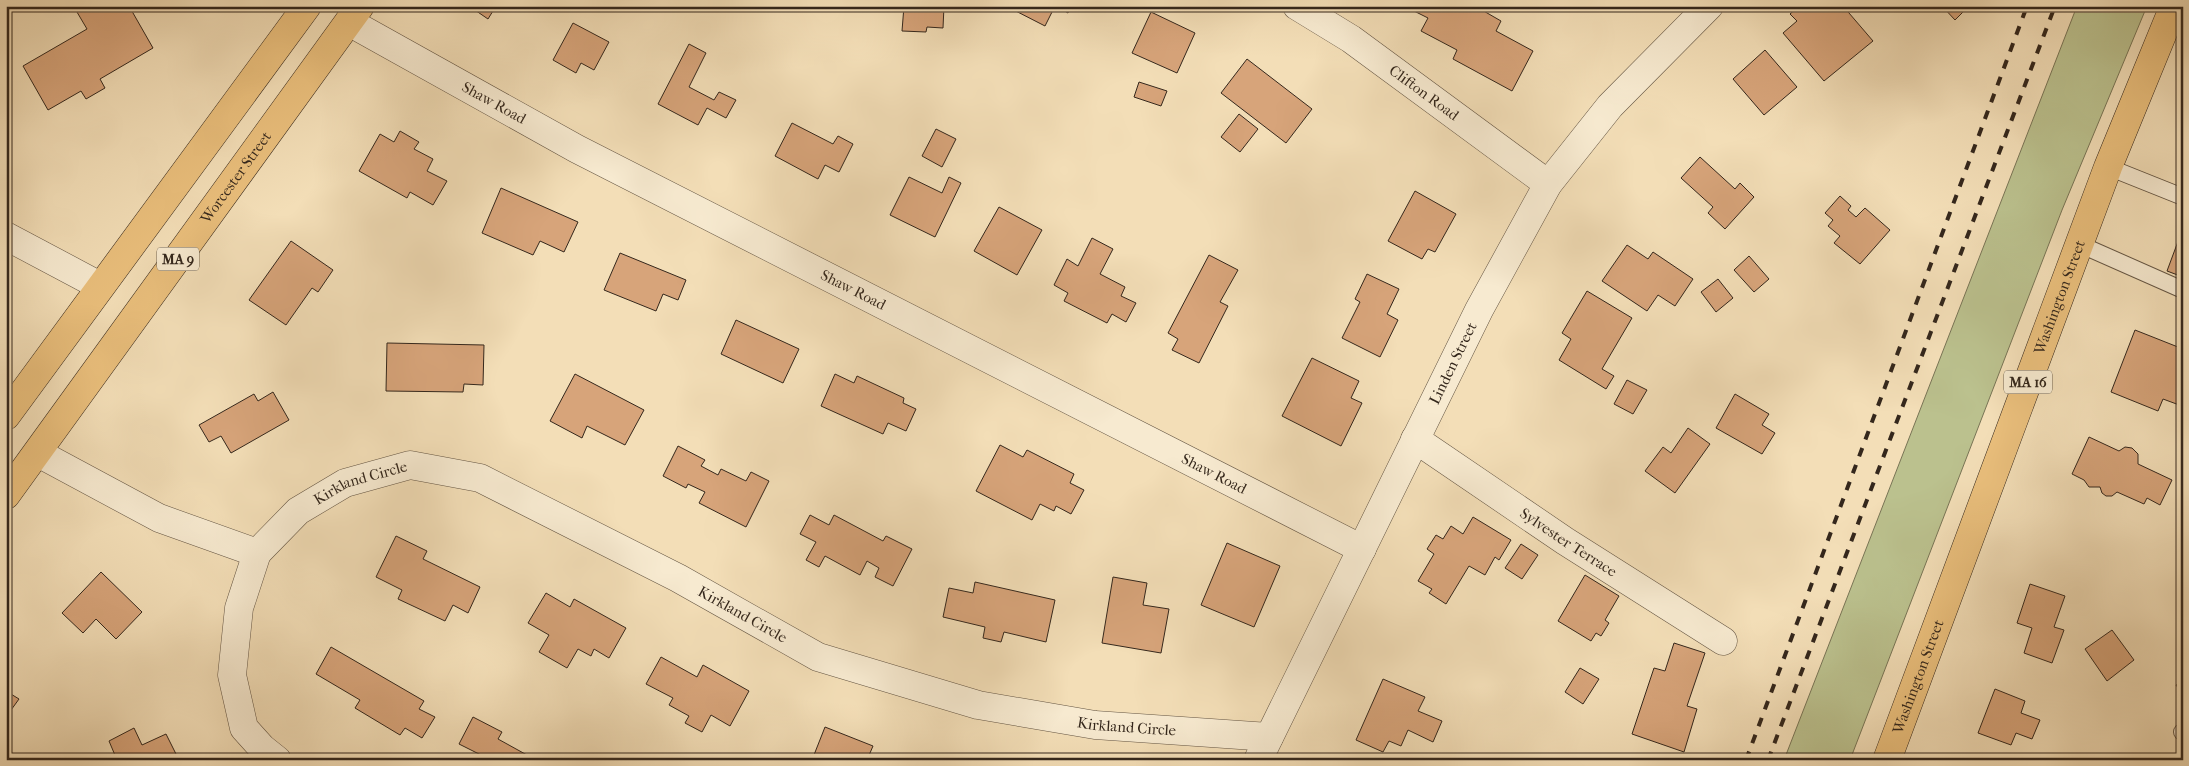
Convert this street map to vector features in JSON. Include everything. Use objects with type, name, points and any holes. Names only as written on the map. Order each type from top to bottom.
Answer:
[{"type":"main road","points":[[6,416],[307,6]]},
{"type":"main road","name":"Washington Street","points":[[1887,760],[2108,167],[2174,6]]},
{"type":"main road","name":"Worcester Street","points":[[6,495],[355,14]]},
{"type":"street","name":"Clifton Road","points":[[1297,6],[1351,39],[1548,184]]},
{"type":"street","name":"Linden Street","points":[[1264,748],[1479,310],[1548,184],[1610,106],[1708,6]]},
{"type":"street","name":"Shaw Road","points":[[355,14],[577,149],[1362,549]]},
{"type":"street","points":[[6,236],[100,286]]},
{"type":"street","name":"Sylvester Terrace","points":[[1415,439],[1565,541],[1724,641]]},
{"type":"street","points":[[38,453],[159,518],[257,553]]},
{"type":"street","name":"Kirkland Circle","points":[[277,760],[262,748],[244,728],[232,675],[240,608],[257,553],[298,511],[345,483],[410,465],[480,478],[678,578],[818,657],[978,705],[1095,725],[1264,748]]},
{"type":"lane","points":[[2108,167],[2183,197]]},
{"type":"lane","points":[[2079,244],[2183,290]]},
{"type":"green space","points":[[2077,6],[2147,6],[2062,210],[1850,760],[1784,760]]},
{"type":"building","points":[[103,6],[105,9],[110,6],[129,6],[153,48],[100,79],[105,88],[86,99],[81,91],[48,110],[23,66],[87,29],[74,7]]},
{"type":"building","points":[[469,6],[496,6],[488,19]]},
{"type":"building","points":[[904,6],[944,6],[943,28],[927,27],[926,32],[902,31]]},
{"type":"building","points":[[1006,6],[1055,6],[1045,26]]},
{"type":"building","points":[[1056,6],[1071,6],[1068,13]]},
{"type":"building","points":[[1417,6],[1475,6],[1501,21],[1496,31],[1533,51],[1512,91],[1453,59],[1457,50],[1421,31],[1428,18],[1414,11]]},
{"type":"building","points":[[1799,6],[1843,6],[1873,41],[1824,81],[1783,33],[1797,21],[1790,14]]},
{"type":"building","points":[[1942,6],[1969,6],[1955,20]]},
{"type":"building","points":[[1151,12],[1195,33],[1177,73],[1132,53]]},
{"type":"building","points":[[573,23],[609,42],[594,70],[581,63],[576,73],[553,60]]},
{"type":"building","points":[[689,44],[706,53],[689,87],[714,100],[719,92],[736,100],[726,118],[707,108],[698,125],[658,104]]},
{"type":"building","points":[[1765,50],[1797,87],[1764,115],[1733,79]]},
{"type":"building","points":[[1247,59],[1312,109],[1286,143],[1221,93]]},
{"type":"building","points":[[1139,82],[1167,91],[1161,106],[1134,97]]},
{"type":"building","points":[[1239,114],[1258,129],[1240,152],[1221,137]]},
{"type":"building","points":[[792,123],[833,144],[838,136],[853,144],[839,172],[825,165],[818,179],[775,156]]},
{"type":"building","points":[[936,129],[956,139],[942,167],[922,156]]},
{"type":"building","points":[[400,131],[419,142],[414,149],[433,159],[427,171],[447,181],[433,205],[410,192],[407,198],[359,171],[380,134],[394,142]]},
{"type":"building","points":[[1700,157],[1735,189],[1740,183],[1754,197],[1725,229],[1708,213],[1713,207],[1681,178]]},
{"type":"building","points":[[909,177],[942,193],[949,177],[961,183],[935,237],[890,215]]},
{"type":"building","points":[[501,188],[578,222],[564,252],[540,241],[533,255],[482,233]]},
{"type":"building","points":[[1415,191],[1456,214],[1435,252],[1428,249],[1422,259],[1388,241]]},
{"type":"building","points":[[1840,196],[1851,206],[1848,210],[1856,217],[1865,208],[1890,230],[1860,264],[1834,243],[1840,236],[1828,226],[1833,220],[1825,213]]},
{"type":"building","points":[[999,207],[1042,230],[1017,275],[974,251]]},
{"type":"building","points":[[2183,228],[2183,277],[2167,271]]},
{"type":"building","points":[[1092,238],[1113,249],[1100,274],[1125,287],[1121,296],[1136,303],[1126,322],[1112,314],[1107,323],[1064,301],[1068,293],[1054,285],[1067,259],[1078,266]]},
{"type":"building","points":[[291,241],[333,270],[318,292],[312,288],[286,325],[249,300]]},
{"type":"building","points":[[1627,245],[1648,259],[1653,252],[1693,279],[1675,306],[1658,295],[1647,311],[1602,281]]},
{"type":"building","points":[[620,253],[686,280],[678,300],[663,294],[656,311],[604,290]]},
{"type":"building","points":[[1209,255],[1238,270],[1220,302],[1228,306],[1199,363],[1172,350],[1178,339],[1168,333]]},
{"type":"building","points":[[1749,256],[1769,279],[1754,292],[1734,270]]},
{"type":"building","points":[[1367,274],[1399,289],[1387,314],[1398,320],[1380,357],[1342,338],[1360,302],[1355,299]]},
{"type":"building","points":[[1718,279],[1733,298],[1716,312],[1701,292]]},
{"type":"building","points":[[1587,291],[1632,318],[1602,369],[1614,376],[1606,389],[1559,360],[1571,339],[1562,333]]},
{"type":"building","points":[[736,320],[799,349],[783,383],[721,354]]},
{"type":"building","points":[[2135,330],[2183,349],[2179,362],[2183,363],[2182,406],[2163,399],[2158,411],[2111,392]]},
{"type":"building","points":[[387,343],[484,345],[483,385],[464,384],[463,392],[386,391]]},
{"type":"building","points":[[1312,358],[1359,381],[1351,398],[1362,403],[1341,446],[1282,416]]},
{"type":"building","points":[[575,374],[644,410],[625,445],[587,426],[582,438],[550,421]]},
{"type":"building","points":[[835,374],[854,383],[857,376],[904,398],[903,403],[916,409],[906,431],[888,423],[883,434],[821,406]]},
{"type":"building","points":[[1627,380],[1647,390],[1633,414],[1614,404]]},
{"type":"building","points":[[273,392],[289,420],[231,453],[221,436],[209,442],[199,425],[254,394],[258,401]]},
{"type":"building","points":[[1735,394],[1769,414],[1762,425],[1775,433],[1762,454],[1716,428]]},
{"type":"building","points":[[1688,428],[1710,444],[1675,493],[1645,471],[1663,447],[1671,453]]},
{"type":"building","points":[[2089,437],[2119,451],[2125,447],[2132,448],[2138,454],[2138,464],[2172,480],[2160,505],[2147,498],[2144,504],[2117,492],[2112,496],[2106,496],[2102,493],[2100,487],[2089,487],[2084,480],[2072,474]]},
{"type":"building","points":[[1000,445],[1023,457],[1027,450],[1074,474],[1070,483],[1084,490],[1071,514],[1056,506],[1054,511],[1040,504],[1032,520],[976,491]]},
{"type":"building","points":[[678,446],[705,460],[701,466],[718,475],[721,469],[746,481],[751,472],[769,481],[746,527],[699,503],[705,492],[688,484],[686,488],[663,476]]},
{"type":"building","points":[[810,515],[829,525],[834,515],[883,541],[886,536],[912,549],[893,586],[875,577],[879,568],[867,561],[860,575],[825,556],[819,567],[806,560],[816,542],[800,534]]},
{"type":"building","points":[[1473,517],[1511,540],[1499,560],[1495,557],[1485,575],[1469,566],[1446,604],[1429,593],[1432,589],[1418,581],[1434,554],[1427,549],[1436,535],[1443,539],[1451,526],[1463,534]]},
{"type":"building","points":[[396,536],[427,551],[423,559],[480,587],[468,613],[453,605],[445,621],[398,599],[402,590],[376,577]]},
{"type":"building","points":[[1227,543],[1280,566],[1254,627],[1201,605]]},
{"type":"building","points":[[1521,544],[1538,555],[1522,579],[1505,568]]},
{"type":"building","points":[[101,572],[142,612],[116,639],[96,619],[83,633],[62,613]]},
{"type":"building","points":[[1585,575],[1619,596],[1605,620],[1609,623],[1601,636],[1596,633],[1591,641],[1558,621]]},
{"type":"building","points":[[1113,577],[1147,583],[1143,605],[1169,609],[1161,653],[1102,643]]},
{"type":"building","points":[[975,582],[1055,600],[1046,642],[1004,632],[1001,642],[983,638],[985,627],[943,617],[949,588],[973,593]]},
{"type":"building","points":[[2030,584],[2065,596],[2054,627],[2064,630],[2052,663],[2024,653],[2032,628],[2017,623]]},
{"type":"building","points":[[546,593],[570,607],[574,599],[626,628],[609,658],[594,649],[591,656],[578,649],[567,668],[539,652],[549,635],[528,623]]},
{"type":"building","points":[[2112,630],[2134,660],[2107,681],[2085,649]]},
{"type":"building","points":[[1674,643],[1705,653],[1687,706],[1697,709],[1684,752],[1632,734],[1654,668],[1665,671]]},
{"type":"building","points":[[331,647],[424,701],[419,709],[435,717],[422,738],[405,728],[400,735],[355,708],[360,700],[316,674]]},
{"type":"building","points":[[661,657],[697,677],[703,665],[749,691],[730,726],[711,715],[702,732],[685,723],[689,716],[669,705],[673,698],[646,684]]},
{"type":"building","points":[[1580,668],[1599,679],[1583,704],[1565,692]]},
{"type":"building","points":[[1383,679],[1425,697],[1418,711],[1442,721],[1433,742],[1408,730],[1401,746],[1389,741],[1383,752],[1356,740]]},
{"type":"building","points":[[2183,681],[2183,695],[2176,685]]},
{"type":"building","points":[[1995,689],[2025,701],[2021,713],[2040,720],[2032,739],[2016,733],[2011,745],[1978,733]]},
{"type":"building","points":[[6,691],[19,699],[6,717]]},
{"type":"building","points":[[473,717],[502,732],[498,739],[536,760],[486,760],[487,758],[459,744]]},
{"type":"building","points":[[825,727],[873,746],[867,760],[812,760]]},
{"type":"building","points":[[134,728],[142,745],[166,734],[179,760],[117,760],[109,741]]},
{"type":"building","points":[[2179,754],[2183,756],[2183,760],[2176,760]]},
{"type":"railway","points":[[1746,760],[2027,6]]},
{"type":"railway","points":[[1768,760],[2055,6]]}]
